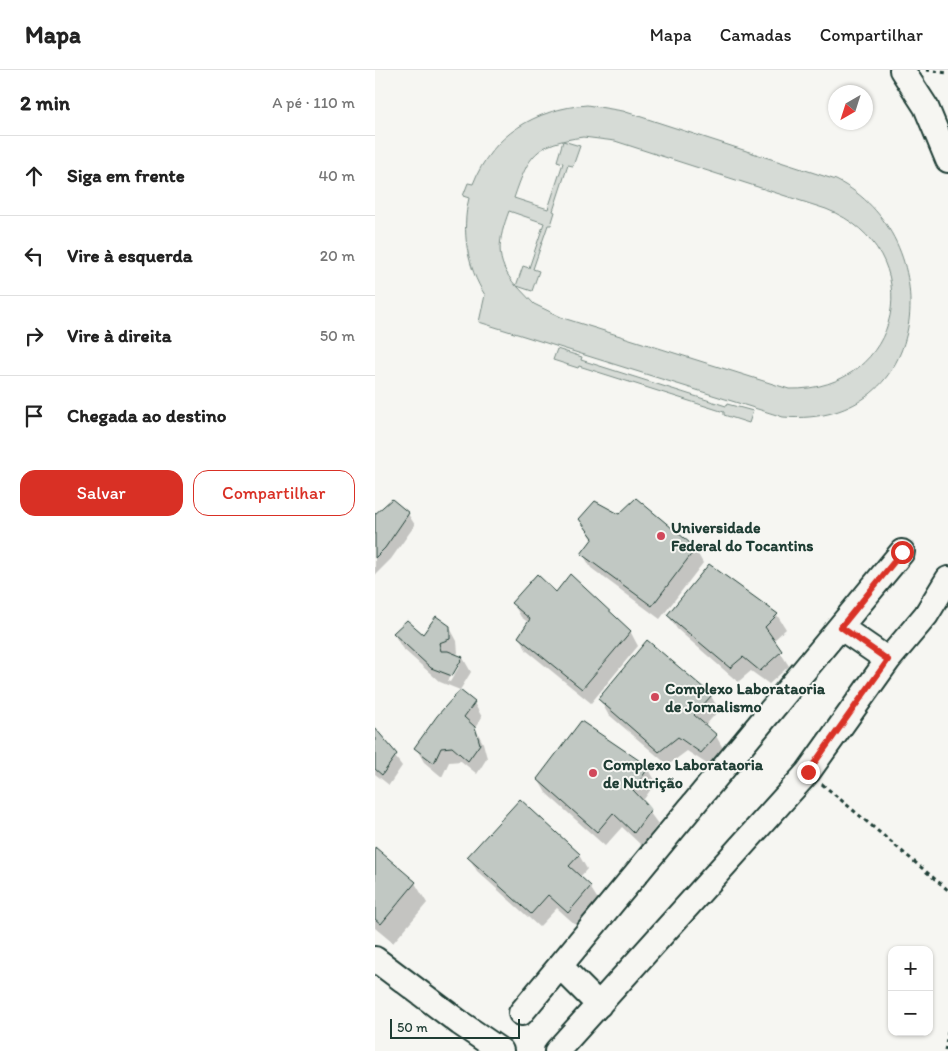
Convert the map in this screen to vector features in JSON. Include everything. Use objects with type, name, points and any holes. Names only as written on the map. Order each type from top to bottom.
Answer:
[{"type":"street","points":[[902,70],[926,107],[948,160]]},
{"type":"street","points":[[521,1013],[902,552]]},
{"type":"street","points":[[557,1051],[808,772],[888,660],[926,615],[948,579]]},
{"type":"street","points":[[926,615],[948,606]]},
{"type":"street","points":[[841,627],[888,660]]},
{"type":"street","points":[[375,959],[460,1023],[501,1051]]},
{"type":"street","points":[[560,966],[599,1005]]},
{"type":"path","points":[[926,70],[948,73]]},
{"type":"path","points":[[808,772],[948,890]]},
{"type":"path","points":[[945,1051],[948,1032]]},
{"type":"shaded area","points":[[587,105],[623,111],[836,180],[872,207],[896,242],[909,283],[909,324],[896,362],[871,393],[834,413],[783,417],[479,322],[485,295],[474,273],[467,248],[466,223],[469,198],[463,196],[468,183],[473,184],[481,167],[492,152],[518,128],[550,112]],"holes":[[[583,137],[615,141],[826,209],[860,229],[881,255],[891,285],[890,316],[879,344],[858,368],[828,384],[789,389],[563,318],[534,304],[517,286],[532,291],[539,271],[533,269],[548,225],[551,225],[555,212],[553,211],[568,165],[573,166],[580,146],[563,141],[557,161],[563,163],[548,209],[514,198],[524,171],[536,154],[554,143],[567,140]],[[509,211],[544,223],[529,268],[523,266],[516,286],[504,268],[500,250],[502,232]]]},
{"type":"shaded area","points":[[557,349],[582,357],[581,360],[726,406],[727,404],[753,411],[749,423],[724,415],[724,412],[579,366],[578,368],[553,360]]},
{"type":"building","points":[[636,498],[696,548],[652,606],[581,554],[593,538],[579,519],[595,501],[619,514]]},
{"type":"building","points":[[392,499],[409,513],[385,548],[375,558],[375,514]]},
{"type":"building","points":[[709,564],[778,614],[765,627],[782,651],[760,671],[743,657],[730,668],[667,615]]},
{"type":"building","points":[[537,574],[556,592],[570,574],[631,631],[582,689],[518,637],[530,619],[511,603]]},
{"type":"building","points":[[436,616],[450,626],[450,639],[439,643],[441,651],[448,651],[463,657],[452,676],[431,668],[393,633],[407,620],[423,634]]},
{"type":"building","name":"Complexo Laborataoria de Jornalismo","points":[[647,640],[712,695],[694,715],[717,735],[701,753],[678,737],[659,752],[598,699]]},
{"type":"building","points":[[460,690],[475,702],[464,717],[475,727],[480,744],[468,761],[452,747],[441,748],[434,763],[414,748],[437,716]]},
{"type":"building","name":"Complexo Laborataoria de Nutrição","points":[[581,721],[649,767],[633,790],[651,809],[634,833],[613,813],[597,832],[537,779]]},
{"type":"building","points":[[375,728],[397,754],[382,775],[375,769]]},
{"type":"building","points":[[520,799],[580,854],[569,866],[591,886],[568,913],[548,895],[531,914],[467,857]]},
{"type":"building","points":[[375,847],[416,882],[381,924],[375,919]]},
{"type":"place","name":"Universidade Federal do Tocantins","points":[[661,536]]},
{"type":"place","name":"Complexo Laborataoria de Jornalismo","points":[[655,697]]},
{"type":"place","name":"Complexo Laborataoria de Nutrição","points":[[593,773]]},
{"type":"route","points":[[808,772],[888,660],[841,627],[902,552]]}]
